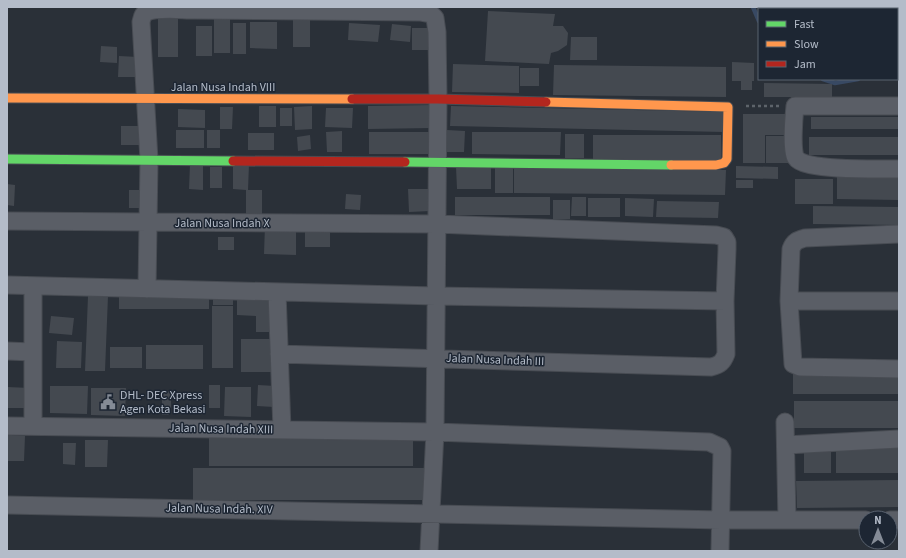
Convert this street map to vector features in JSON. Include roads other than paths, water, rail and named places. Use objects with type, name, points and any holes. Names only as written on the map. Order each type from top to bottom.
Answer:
[{"type":"street","points":[[147,289],[149,160],[141,22],[146,13],[161,10],[420,12],[430,14],[435,18],[438,99],[435,432],[429,551]]},
{"type":"street","name":"Jalan Nusa Indah VIII","points":[[7,98],[438,99],[728,107],[727,159],[726,162],[722,164],[438,163]]},
{"type":"street","points":[[899,106],[795,106],[794,152],[794,156],[803,164],[842,168],[899,169]]},
{"type":"street","points":[[7,159],[438,163]]},
{"type":"street","name":"Jalan Nusa Indah X","points":[[7,221],[437,224],[716,235],[724,237],[727,242],[725,301]]},
{"type":"street","points":[[899,234],[805,238],[794,243],[791,248],[789,301],[793,364],[800,367],[899,368]]},
{"type":"street","points":[[7,285],[436,296],[725,301]]},
{"type":"street","points":[[33,286],[33,426]]},
{"type":"street","points":[[277,292],[282,430]]},
{"type":"street","name":"Jalan Nusa Indah III","points":[[280,354],[711,367],[718,366],[723,362],[726,354],[725,301]]},
{"type":"street","points":[[789,301],[899,301]]},
{"type":"street","points":[[7,351],[33,352]]},
{"type":"street","points":[[785,422],[787,520]]},
{"type":"street","name":"Jalan Nusa Indah XIII","points":[[7,426],[435,432],[710,442],[720,447],[722,451],[721,520]]},
{"type":"street","points":[[786,446],[899,439]]},
{"type":"street","name":"Jalan Nusa Indah. XIV","points":[[7,505],[721,520],[858,520]]},
{"type":"street","points":[[720,551],[721,520]]},
{"type":"waterway","points":[[753,7],[758,19]]},
{"type":"waterway","points":[[826,80],[835,83],[852,80]]},
{"type":"place","name":"DHL- DEC Xpress Agen Kota Bekasi","points":[[108,402]]}]
